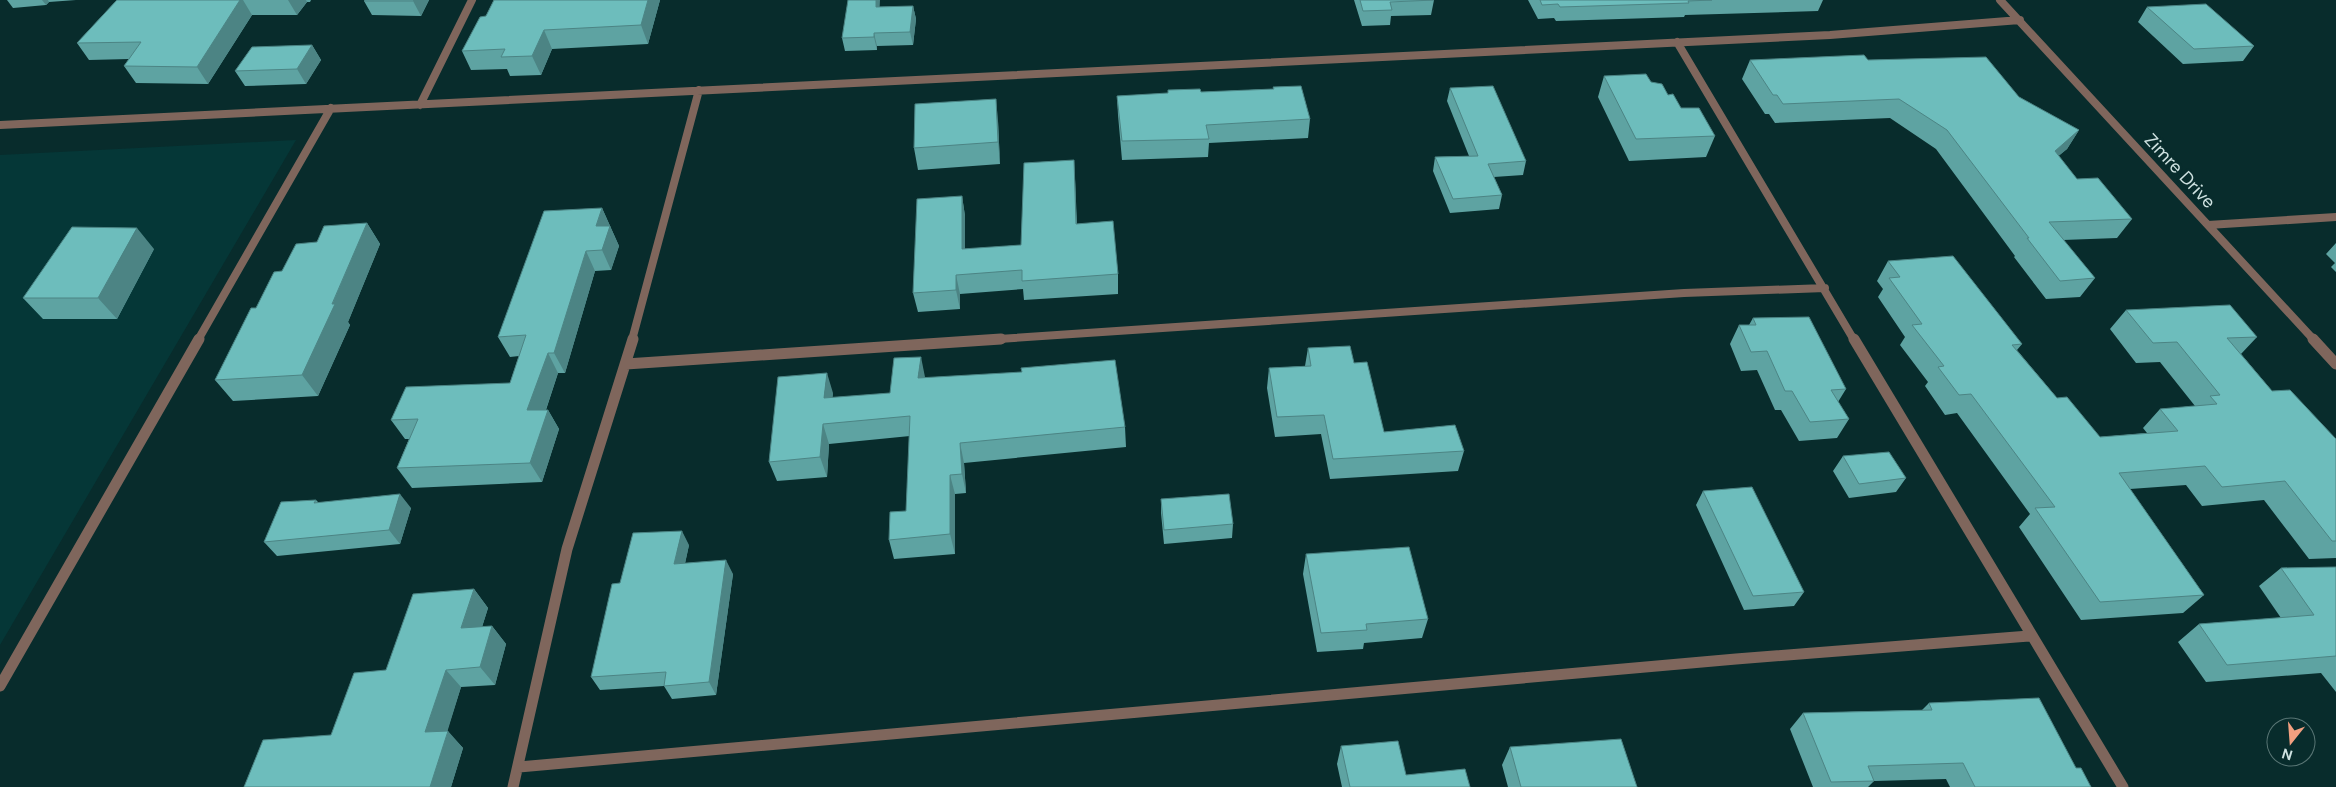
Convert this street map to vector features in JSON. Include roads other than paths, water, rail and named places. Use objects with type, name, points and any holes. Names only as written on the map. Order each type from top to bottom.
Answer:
[{"type":"street","points":[[420,105],[472,0]]},
{"type":"street","name":"Zimre Drive","points":[[2000,0],[2336,364]]},
{"type":"street","points":[[0,125],[1830,35],[2020,20]]},
{"type":"street","points":[[1677,42],[1825,288],[2030,636],[2123,787]]},
{"type":"street","points":[[513,787],[567,549],[626,364],[699,90]]},
{"type":"street","points":[[0,686],[331,108]]},
{"type":"street","points":[[2208,225],[2336,217]]},
{"type":"street","points":[[626,364],[1684,293],[1825,288]]},
{"type":"street","points":[[519,767],[1736,659],[2030,636]]}]
